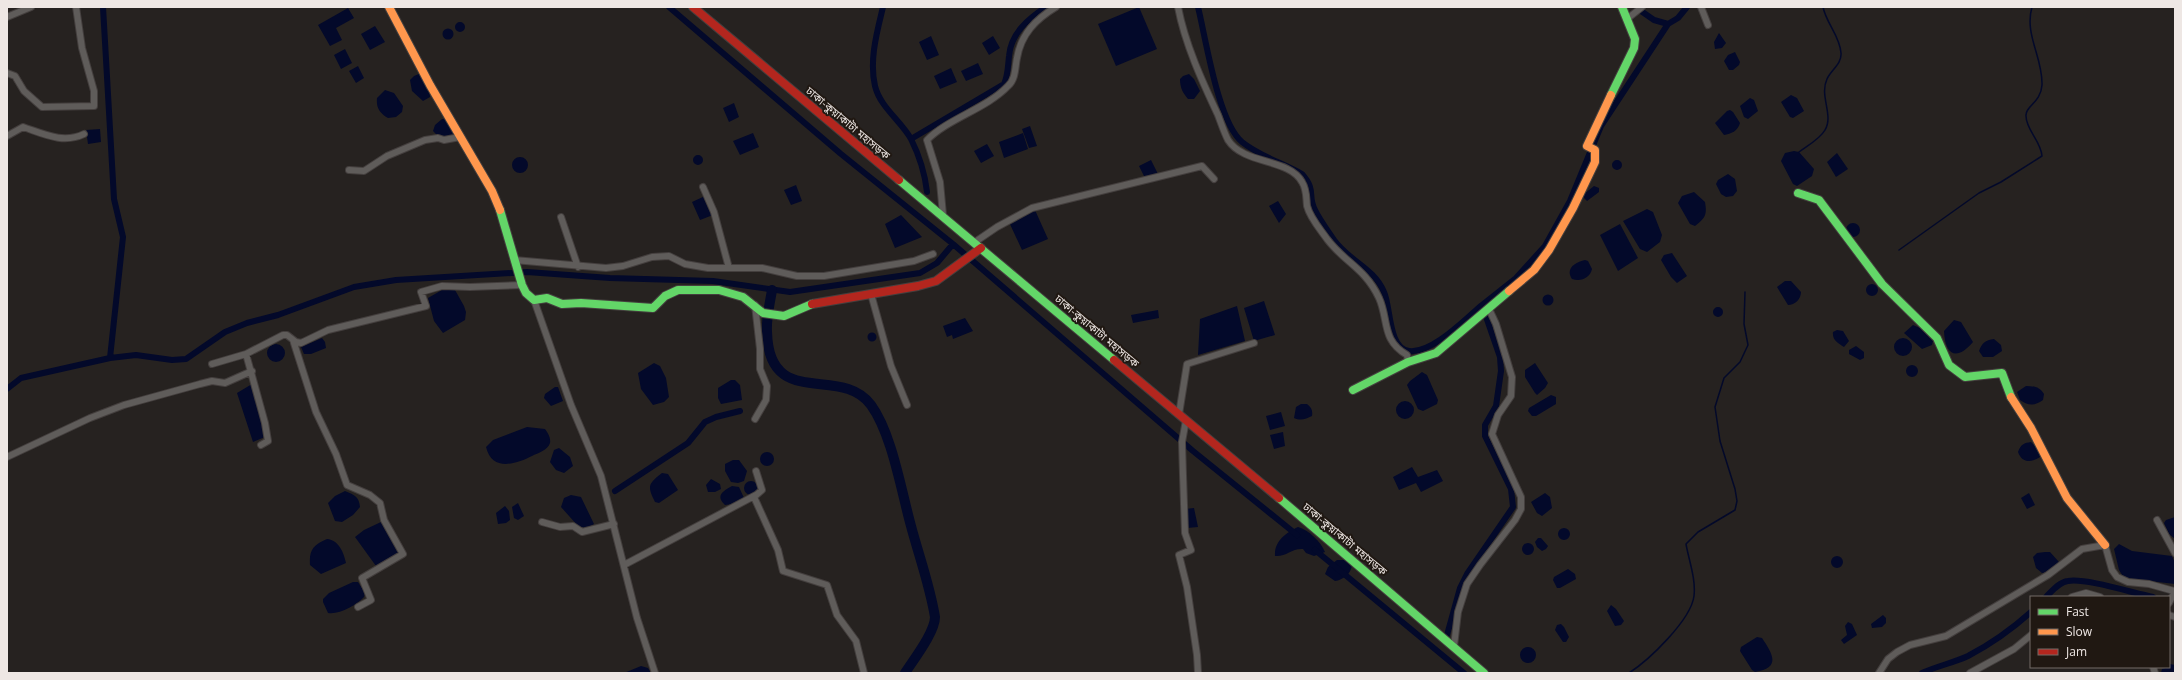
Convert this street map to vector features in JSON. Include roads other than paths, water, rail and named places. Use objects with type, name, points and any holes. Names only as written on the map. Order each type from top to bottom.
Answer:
[{"type":"street","points":[[7,17],[31,7]]},
{"type":"street","points":[[7,73],[15,76],[24,91],[42,107],[94,106],[94,91],[82,48],[76,7]]},
{"type":"street","points":[[389,7],[460,137],[492,191],[502,216],[522,285],[526,293],[534,300],[571,405],[601,476],[637,618],[655,673]]},
{"type":"street","name":"ঢাকা-কুয়াকাটা মহাসড়ক","points":[[693,7],[943,215],[1454,646],[1484,673]]},
{"type":"street","points":[[943,215],[940,182],[927,140],[1008,87],[1015,72],[1020,46],[1027,30],[1042,16],[1056,7]]},
{"type":"street","points":[[1178,7],[1200,76],[1229,140],[1248,156],[1286,169],[1300,179],[1305,188],[1310,214],[1336,250],[1360,270],[1372,284],[1380,300],[1388,333],[1398,348],[1407,355],[1408,362]]},
{"type":"street","points":[[1353,390],[1408,362],[1436,353],[1490,309],[1541,262],[1562,228],[1591,171],[1596,157],[1592,149],[1587,146],[1612,97],[1634,48],[1635,39],[1622,7]]},
{"type":"street","points":[[1627,19],[1642,7]]},
{"type":"street","points":[[1701,7],[1708,25]]},
{"type":"street","points":[[7,136],[23,127],[64,140],[74,139],[84,134]]},
{"type":"street","points":[[349,170],[364,171],[387,156],[425,140],[438,138],[444,140],[460,137]]},
{"type":"street","points":[[534,300],[547,298],[562,304],[588,303],[653,308],[665,296],[678,290],[712,289],[731,292],[743,296],[756,305],[763,313],[784,316],[812,304],[936,281],[997,227],[1032,208],[1202,166],[1214,179]]},
{"type":"street","points":[[703,186],[714,212],[729,268]]},
{"type":"street","points":[[1798,193],[1818,200],[1882,284],[1937,338],[1949,365],[1965,377],[2002,373],[2012,398],[2031,428],[2068,498],[2105,545],[2112,570],[2117,577],[2128,582],[2149,584],[2175,591],[2170,602]]},
{"type":"street","points":[[561,217],[578,267]]},
{"type":"street","points":[[514,260],[578,267],[606,268],[623,266],[652,257],[668,256],[684,264],[729,268],[762,268],[797,276],[824,276],[914,261],[933,254]]},
{"type":"street","points":[[212,364],[246,354],[283,335],[287,335],[301,343],[328,330],[426,306],[421,292],[442,286],[470,287],[522,285]]},
{"type":"street","points":[[871,294],[891,366],[907,405]]},
{"type":"street","points":[[755,419],[766,400],[767,386],[760,369],[760,349],[756,305]]},
{"type":"street","points":[[1454,646],[1458,612],[1468,584],[1480,565],[1515,520],[1521,509],[1521,497],[1492,434],[1498,415],[1511,396],[1512,377],[1490,309]]},
{"type":"street","points":[[294,340],[316,412],[336,454],[347,485],[370,494],[380,503],[384,520],[403,554],[362,578],[371,600],[358,607]]},
{"type":"street","points":[[1179,414],[1187,364],[1254,343]]},
{"type":"street","points":[[246,354],[252,371],[268,441],[261,445]]},
{"type":"street","points":[[7,457],[63,430],[124,405],[212,381],[225,383],[252,371]]},
{"type":"street","points":[[1186,420],[1182,442],[1185,533],[1191,550],[1180,555],[1187,587],[1198,673]]},
{"type":"street","points":[[624,565],[713,520],[756,495],[762,490],[756,471]]},
{"type":"street","points":[[756,495],[754,497],[759,512],[778,550],[783,571],[827,585],[837,615],[856,641],[864,673]]},
{"type":"street","points":[[2156,520],[2175,553]]},
{"type":"street","points":[[542,522],[560,527],[573,526],[582,532],[614,524]]},
{"type":"street","points":[[1879,673],[1888,658],[1897,652],[1910,645],[1946,636],[2048,575],[2082,549],[2105,545]]},
{"type":"street","points":[[2076,596],[2086,593],[2096,596]]},
{"type":"street","points":[[1970,673],[2014,650],[2030,636]]},
{"type":"water","points":[[1139,7],[1157,49],[1116,66],[1098,24]]},
{"type":"water","points":[[348,8],[354,18],[336,28],[342,40],[330,46],[318,25]]},
{"type":"water","points":[[458,22],[462,22],[464,23],[464,31],[458,32],[455,29],[455,25]]},
{"type":"water","points":[[375,26],[385,42],[370,50],[361,34]]},
{"type":"water","points":[[446,29],[450,29],[452,30],[452,38],[446,39],[443,36],[443,32]]},
{"type":"water","points":[[1719,33],[1726,43],[1722,48],[1715,49],[1714,42]]},
{"type":"water","points":[[931,36],[939,55],[927,60],[919,42]]},
{"type":"water","points":[[993,36],[1000,48],[989,55],[982,43]]},
{"type":"water","points":[[345,49],[352,63],[341,69],[334,55]]},
{"type":"water","points":[[1735,52],[1740,62],[1739,65],[1733,70],[1729,70],[1724,61],[1728,55]]},
{"type":"water","points":[[978,63],[983,74],[966,81],[961,71]]},
{"type":"water","points":[[358,66],[364,78],[356,83],[349,71]]},
{"type":"water","points":[[951,68],[957,82],[940,89],[934,76]]},
{"type":"water","points":[[419,74],[429,88],[430,97],[423,101],[412,91],[410,80]]},
{"type":"water","points":[[1189,74],[1194,79],[1200,91],[1194,99],[1188,99],[1183,92],[1181,85],[1180,79]]},
{"type":"water","points":[[385,90],[394,93],[403,106],[402,112],[396,117],[388,118],[378,107],[377,98]]},
{"type":"water","points":[[1791,95],[1797,98],[1804,111],[1793,118],[1790,117],[1781,102]]},
{"type":"water","points":[[1750,98],[1754,100],[1758,111],[1748,119],[1744,117],[1740,106]]},
{"type":"water","points":[[734,103],[739,117],[729,122],[723,108]]},
{"type":"water","points":[[1730,110],[1740,123],[1734,132],[1724,135],[1715,123],[1727,111]]},
{"type":"water","points":[[442,119],[445,119],[454,135],[440,138],[433,131],[435,125]]},
{"type":"water","points":[[1030,126],[1037,146],[1029,148],[1022,129]]},
{"type":"water","points":[[100,129],[101,142],[88,144],[86,130]]},
{"type":"water","points":[[753,133],[759,147],[740,155],[733,141]]},
{"type":"water","points":[[1023,133],[1028,149],[1004,158],[999,142]]},
{"type":"water","points":[[987,144],[994,156],[981,163],[974,151]]},
{"type":"water","points":[[1794,151],[1799,152],[1814,169],[1812,176],[1797,186],[1793,184],[1781,161],[1785,153]]},
{"type":"water","points":[[1837,153],[1848,169],[1836,177],[1827,162]]},
{"type":"water","points":[[696,155],[700,155],[702,156],[702,164],[696,165],[693,162],[693,158]]},
{"type":"water","points":[[520,157],[527,162],[528,165],[523,172],[520,173],[513,168],[512,165],[517,158]]},
{"type":"water","points":[[1151,160],[1158,174],[1146,180],[1139,166]]},
{"type":"water","points":[[1615,160],[1619,160],[1621,161],[1621,169],[1615,170],[1612,167],[1612,163]]},
{"type":"water","points":[[1728,174],[1735,179],[1737,191],[1733,196],[1726,197],[1721,194],[1716,184],[1718,180]]},
{"type":"water","points":[[796,185],[802,201],[791,205],[784,190]]},
{"type":"water","points":[[1594,186],[1599,188],[1599,192],[1587,201],[1583,197],[1584,194]]},
{"type":"water","points":[[1694,192],[1705,202],[1706,210],[1704,218],[1695,226],[1690,224],[1678,203],[1682,196]]},
{"type":"water","points":[[705,196],[713,215],[700,220],[692,202]]},
{"type":"water","points":[[1278,201],[1286,214],[1279,223],[1269,206]]},
{"type":"water","points":[[1647,209],[1653,212],[1662,235],[1660,242],[1647,252],[1640,249],[1623,221]]},
{"type":"water","points":[[1035,210],[1048,239],[1022,250],[1009,222]]},
{"type":"water","points":[[901,215],[922,237],[895,248],[885,224]]},
{"type":"water","points":[[1850,223],[1856,223],[1860,227],[1860,233],[1856,237],[1850,237],[1846,233],[1846,227]]},
{"type":"water","points":[[1620,224],[1638,258],[1618,271],[1600,235]]},
{"type":"water","points":[[1672,253],[1687,276],[1677,283],[1671,277],[1661,260],[1664,255]]},
{"type":"water","points":[[1585,260],[1588,261],[1592,269],[1589,275],[1582,280],[1572,279],[1570,269],[1572,266]]},
{"type":"water","points":[[1785,281],[1791,281],[1801,292],[1799,299],[1791,305],[1788,305],[1777,287]]},
{"type":"water","points":[[1872,284],[1876,286],[1878,290],[1876,294],[1872,296],[1868,294],[1866,290],[1868,286]]},
{"type":"water","points":[[442,290],[455,290],[466,312],[465,320],[443,333],[434,321],[428,298]]},
{"type":"water","points":[[1548,294],[1552,296],[1554,300],[1552,304],[1548,306],[1544,304],[1542,300],[1544,296]]},
{"type":"water","points":[[1264,301],[1275,335],[1254,341],[1244,308]]},
{"type":"water","points":[[1237,306],[1245,341],[1198,355],[1200,319]]},
{"type":"water","points":[[1716,307],[1720,307],[1722,308],[1722,316],[1716,317],[1713,314],[1713,310]]},
{"type":"water","points":[[1158,310],[1159,318],[1133,323],[1131,315]]},
{"type":"water","points":[[965,318],[973,331],[953,339],[952,335],[947,337],[943,326]]},
{"type":"water","points":[[1954,320],[1961,322],[1973,342],[1962,352],[1957,353],[1953,353],[1949,350],[1944,331]]},
{"type":"water","points":[[1913,325],[1920,328],[1933,341],[1932,345],[1922,349],[1904,333]]},
{"type":"water","points":[[1837,330],[1843,331],[1849,341],[1844,347],[1833,337],[1833,332]]},
{"type":"water","points":[[872,332],[877,337],[872,342],[867,337]]},
{"type":"water","points":[[322,338],[325,342],[326,348],[311,354],[304,354],[301,347]]},
{"type":"water","points":[[1899,338],[1907,338],[1912,343],[1910,354],[1907,356],[1899,356],[1894,351],[1894,343]]},
{"type":"water","points":[[1994,339],[2001,345],[2002,351],[1993,357],[1983,357],[1979,351],[1981,346],[1984,342]]},
{"type":"water","points":[[276,344],[282,347],[285,353],[282,359],[276,362],[270,359],[267,353],[270,347]]},
{"type":"water","points":[[1856,346],[1864,352],[1864,358],[1860,360],[1849,354],[1849,350]]},
{"type":"water","points":[[654,363],[660,366],[666,378],[669,397],[664,402],[653,405],[641,389],[638,373]]},
{"type":"water","points":[[1535,363],[1548,383],[1537,395],[1525,377],[1525,370]]},
{"type":"water","points":[[1914,365],[1917,366],[1917,376],[1910,377],[1907,376],[1906,369],[1907,366]]},
{"type":"water","points":[[1422,372],[1427,375],[1438,400],[1437,404],[1423,411],[1418,409],[1407,385]]},
{"type":"water","points":[[731,380],[735,380],[740,385],[742,400],[721,404],[718,398],[718,388]]},
{"type":"water","points":[[252,384],[265,437],[253,442],[237,393]]},
{"type":"water","points":[[2026,386],[2039,388],[2044,394],[2043,400],[2032,404],[2020,400],[2017,392]]},
{"type":"water","points":[[555,387],[558,387],[563,401],[551,406],[544,398],[545,394]]},
{"type":"water","points":[[1551,395],[1556,397],[1556,404],[1536,416],[1532,416],[1528,411],[1529,408]]},
{"type":"water","points":[[1405,401],[1411,404],[1414,410],[1411,416],[1405,419],[1399,416],[1396,410],[1399,404]]},
{"type":"water","points":[[1301,404],[1307,404],[1310,406],[1312,416],[1303,419],[1294,418],[1296,407]]},
{"type":"water","points":[[1281,412],[1285,426],[1270,430],[1266,416]]},
{"type":"water","points":[[527,427],[545,429],[550,439],[550,443],[547,448],[526,459],[512,463],[505,464],[493,460],[486,447],[493,440]]},
{"type":"water","points":[[1283,432],[1285,446],[1274,449],[1270,435]]},
{"type":"water","points":[[2031,442],[2039,450],[2040,457],[2027,461],[2020,456],[2018,452],[2023,444]]},
{"type":"water","points":[[559,448],[570,457],[573,466],[564,473],[556,470],[550,462],[554,450]]},
{"type":"water","points":[[764,452],[770,452],[774,456],[774,462],[770,466],[764,466],[760,462],[760,456]]},
{"type":"water","points":[[733,460],[739,460],[747,471],[744,481],[738,483],[731,482],[725,471],[725,464]]},
{"type":"water","points":[[1412,467],[1418,477],[1437,470],[1443,481],[1421,492],[1416,483],[1399,490],[1393,477]]},
{"type":"water","points":[[662,473],[668,474],[678,490],[659,503],[655,502],[650,486]]},
{"type":"water","points":[[711,479],[720,484],[721,489],[715,492],[708,492],[706,485]]},
{"type":"water","points":[[751,481],[756,483],[758,488],[756,493],[751,495],[746,493],[744,488],[746,483]]},
{"type":"water","points":[[732,486],[739,487],[744,498],[733,504],[725,505],[720,496]]},
{"type":"water","points":[[345,491],[356,497],[359,501],[360,507],[353,515],[342,522],[335,521],[328,503],[335,496]]},
{"type":"water","points":[[1545,493],[1550,497],[1552,508],[1542,516],[1537,513],[1531,502]]},
{"type":"water","points":[[2029,493],[2035,505],[2027,509],[2021,498]]},
{"type":"water","points":[[571,495],[581,497],[594,524],[585,528],[578,526],[561,507],[564,498]]},
{"type":"water","points":[[518,503],[524,516],[518,520],[514,518],[512,507]]},
{"type":"water","points":[[505,506],[509,511],[510,520],[506,523],[498,524],[496,513]]},
{"type":"water","points":[[1194,508],[1198,527],[1187,528],[1185,509]]},
{"type":"water","points":[[2175,517],[2175,539],[2169,534],[2164,523],[2166,520]]},
{"type":"water","points":[[381,522],[399,553],[376,566],[355,537],[364,530]]},
{"type":"water","points":[[1298,527],[1314,537],[1321,544],[1325,552],[1314,556],[1306,553],[1303,549],[1299,549],[1275,556],[1276,546],[1282,538]]},
{"type":"water","points":[[1562,528],[1566,528],[1570,534],[1566,540],[1562,540],[1558,536],[1558,532]]},
{"type":"water","points":[[1538,538],[1541,538],[1548,546],[1542,551],[1537,547],[1535,542]]},
{"type":"water","points":[[327,539],[338,544],[344,555],[346,563],[321,574],[310,565],[310,555],[318,543]]},
{"type":"water","points":[[1526,543],[1530,543],[1534,549],[1530,555],[1526,555],[1522,551],[1522,547]]},
{"type":"water","points":[[2119,544],[2132,551],[2172,556],[2175,563],[2175,584],[2124,578],[2119,570],[2114,549]]},
{"type":"water","points":[[2050,552],[2059,562],[2048,572],[2042,573],[2036,568],[2033,557],[2037,553]]},
{"type":"water","points":[[1835,556],[1839,556],[1843,562],[1839,568],[1835,568],[1831,564],[1831,560]]},
{"type":"water","points":[[1337,560],[1347,560],[1352,565],[1346,576],[1335,581],[1325,574],[1328,567]]},
{"type":"water","points":[[1568,569],[1575,574],[1576,579],[1560,588],[1557,588],[1553,580],[1554,577]]},
{"type":"water","points":[[353,582],[358,582],[365,593],[364,597],[348,609],[328,613],[323,599],[329,593]]},
{"type":"water","points":[[1611,605],[1616,609],[1624,621],[1621,625],[1615,626],[1607,611]]},
{"type":"water","points":[[1883,615],[1886,618],[1886,623],[1882,627],[1872,628],[1871,624]]},
{"type":"water","points":[[1848,622],[1852,624],[1857,635],[1844,644],[1841,640],[1847,635],[1845,626]]},
{"type":"water","points":[[1561,624],[1569,637],[1566,642],[1563,642],[1555,630],[1557,625]]},
{"type":"water","points":[[1757,637],[1762,638],[1769,649],[1772,663],[1769,667],[1755,672],[1752,670],[1740,651],[1741,647]]},
{"type":"water","points":[[1525,647],[1531,647],[1536,652],[1534,661],[1531,663],[1525,663],[1520,658],[1520,652]]},
{"type":"water","points":[[2170,664],[2175,665],[2175,673],[2161,673],[2162,669],[2170,668]]},
{"type":"water","points":[[641,666],[648,668],[651,673],[624,673]]},
{"type":"waterway","points":[[103,7],[114,199],[123,237],[110,358]]},
{"type":"waterway","points":[[669,7],[841,154],[953,244],[1193,451],[1297,535]]},
{"type":"waterway","points":[[883,7],[873,56],[873,76],[875,86],[881,101],[911,139],[917,152],[925,178],[927,192]]},
{"type":"waterway","points":[[911,139],[1004,84],[1007,74],[1010,48],[1013,40],[1022,27],[1033,16],[1046,7]]},
{"type":"waterway","points":[[1198,7],[1214,79],[1226,117],[1234,132],[1242,142],[1249,147],[1302,174],[1307,180],[1311,189],[1315,210],[1334,240],[1380,284],[1384,292],[1391,326],[1397,343],[1402,348],[1409,351],[1428,347],[1448,334],[1482,305]]},
{"type":"waterway","points":[[1641,11],[1654,20],[1668,24],[1678,18],[1687,7]]},
{"type":"waterway","points":[[1799,152],[1817,139],[1825,130],[1828,118],[1825,99],[1825,85],[1827,79],[1838,64],[1841,57],[1840,47],[1836,35],[1827,19],[1823,7]]},
{"type":"waterway","points":[[1899,250],[1979,193],[2001,182],[2042,156],[2039,145],[2028,126],[2026,116],[2028,109],[2039,96],[2042,85],[2040,65],[2030,27],[2032,7]]},
{"type":"waterway","points":[[1447,635],[1460,588],[1467,574],[1513,507],[1511,489],[1485,436],[1485,425],[1496,406],[1501,371],[1500,357],[1482,305],[1516,278],[1545,246],[1570,201],[1601,126],[1668,24]]},
{"type":"waterway","points":[[7,389],[21,378],[110,358],[136,355],[172,360],[186,359],[225,332],[247,323],[278,315],[354,287],[396,280],[527,272],[610,278],[713,281],[790,292],[920,273],[937,263],[953,244]]},
{"type":"waterway","points":[[772,290],[767,332],[771,356],[780,371],[793,379],[808,383],[842,387],[858,393],[871,405],[885,431],[927,582],[935,617],[932,630],[928,638],[905,673]]},
{"type":"waterway","points":[[1629,673],[1647,659],[1668,639],[1691,606],[1694,596],[1694,583],[1686,544],[1698,532],[1735,510],[1737,501],[1735,489],[1720,441],[1715,407],[1724,378],[1740,362],[1748,345],[1744,324],[1745,292]]},
{"type":"waterway","points":[[615,491],[688,443],[705,422],[716,417],[740,411]]},
{"type":"waterway","points":[[1315,550],[1464,673]]},
{"type":"waterway","points":[[2047,596],[2056,587],[2068,581],[2098,584],[2149,596]]},
{"type":"waterway","points":[[1922,673],[1968,656],[1977,651],[2001,636],[2030,613]]}]
